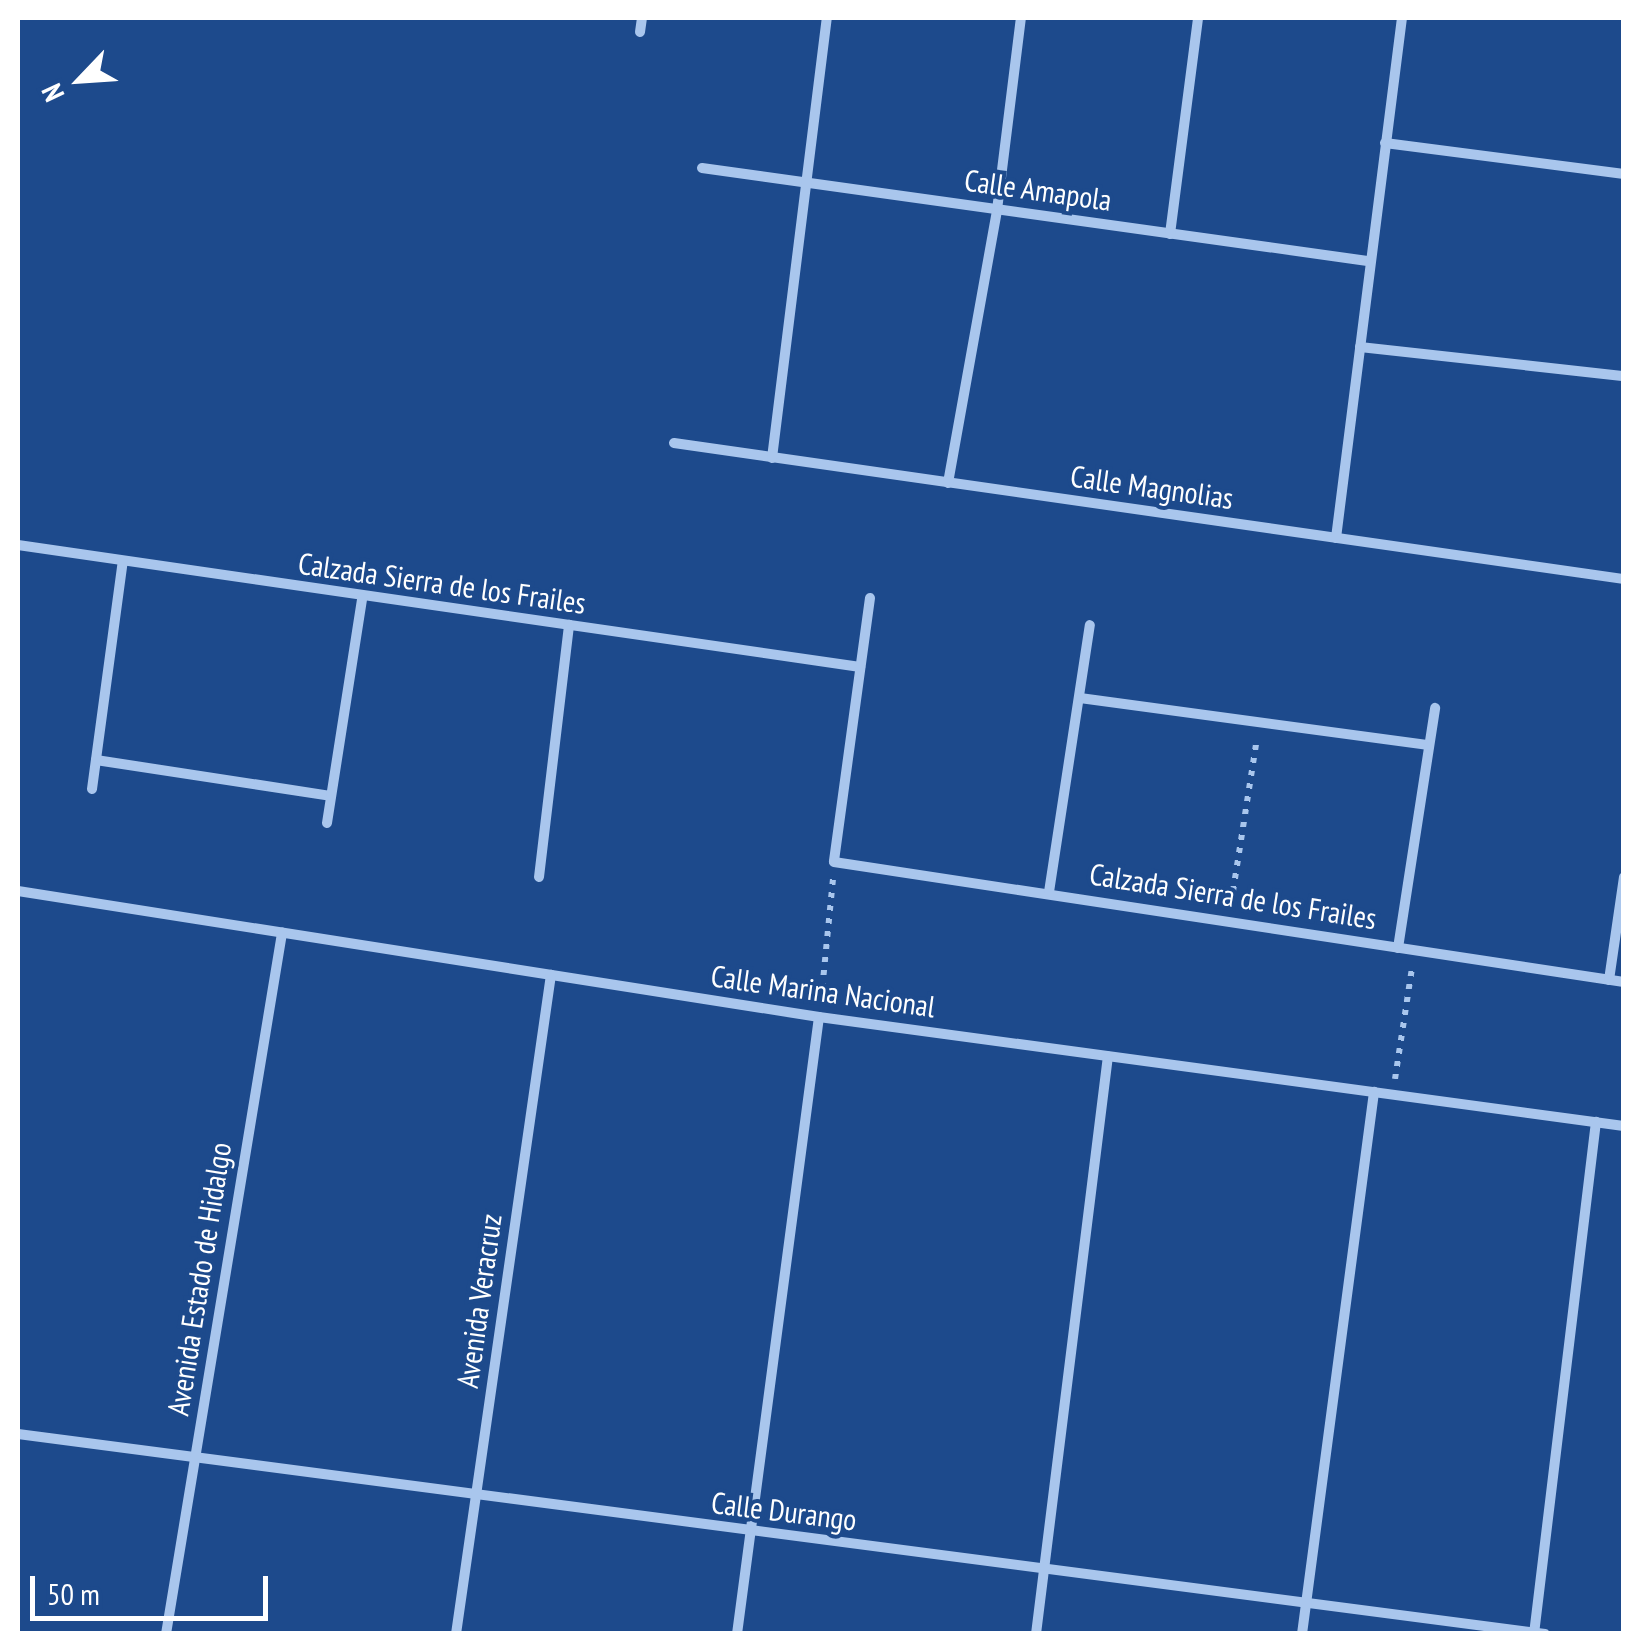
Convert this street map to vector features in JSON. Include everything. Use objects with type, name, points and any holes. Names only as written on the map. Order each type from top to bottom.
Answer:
[{"type":"street","points":[[640,32],[642,18]]},
{"type":"street","points":[[772,458],[827,18]]},
{"type":"street","points":[[948,483],[996,210],[1022,18]]},
{"type":"street","points":[[1170,234],[1198,18]]},
{"type":"street","points":[[1336,538],[1368,261],[1402,18]]},
{"type":"street","points":[[1385,143],[1624,174]]},
{"type":"street","name":"Calle Amapola","points":[[702,168],[1368,261]]},
{"type":"street","points":[[1360,347],[1624,376]]},
{"type":"street","name":"Calle Magnolias","points":[[674,444],[1624,579]]},
{"type":"street","name":"Calzada Sierra de los Frailes","points":[[18,545],[362,599],[860,667]]},
{"type":"street","points":[[92,789],[123,560]]},
{"type":"street","points":[[834,862],[870,598]]},
{"type":"street","points":[[328,823],[362,599]]},
{"type":"street","points":[[1049,892],[1090,624]]},
{"type":"street","points":[[540,877],[569,625]]},
{"type":"street","points":[[1080,698],[1429,745]]},
{"type":"street","points":[[1398,948],[1435,708]]},
{"type":"street","points":[[96,760],[330,796]]},
{"type":"street","name":"Calzada Sierra de los Frailes","points":[[834,862],[1624,982]]},
{"type":"street","points":[[1610,980],[1624,877]]},
{"type":"street","name":"Calle Marina Nacional","points":[[18,891],[819,1017],[1624,1126]]},
{"type":"street","name":"Avenida Estado de Hidalgo","points":[[166,1634],[282,933]]},
{"type":"street","name":"Avenida Veracruz","points":[[456,1634],[552,975]]},
{"type":"street","points":[[737,1634],[819,1017]]},
{"type":"street","points":[[1036,1634],[1108,1056]]},
{"type":"street","points":[[1302,1634],[1374,1092]]},
{"type":"street","points":[[1534,1633],[1596,1122]]},
{"type":"street","name":"Calle Durango","points":[[18,1434],[1545,1634]]},
{"type":"path","points":[[1228,922],[1260,722]]},
{"type":"path","points":[[819,1017],[834,862]]},
{"type":"path","points":[[1393,1094],[1414,952]]}]
